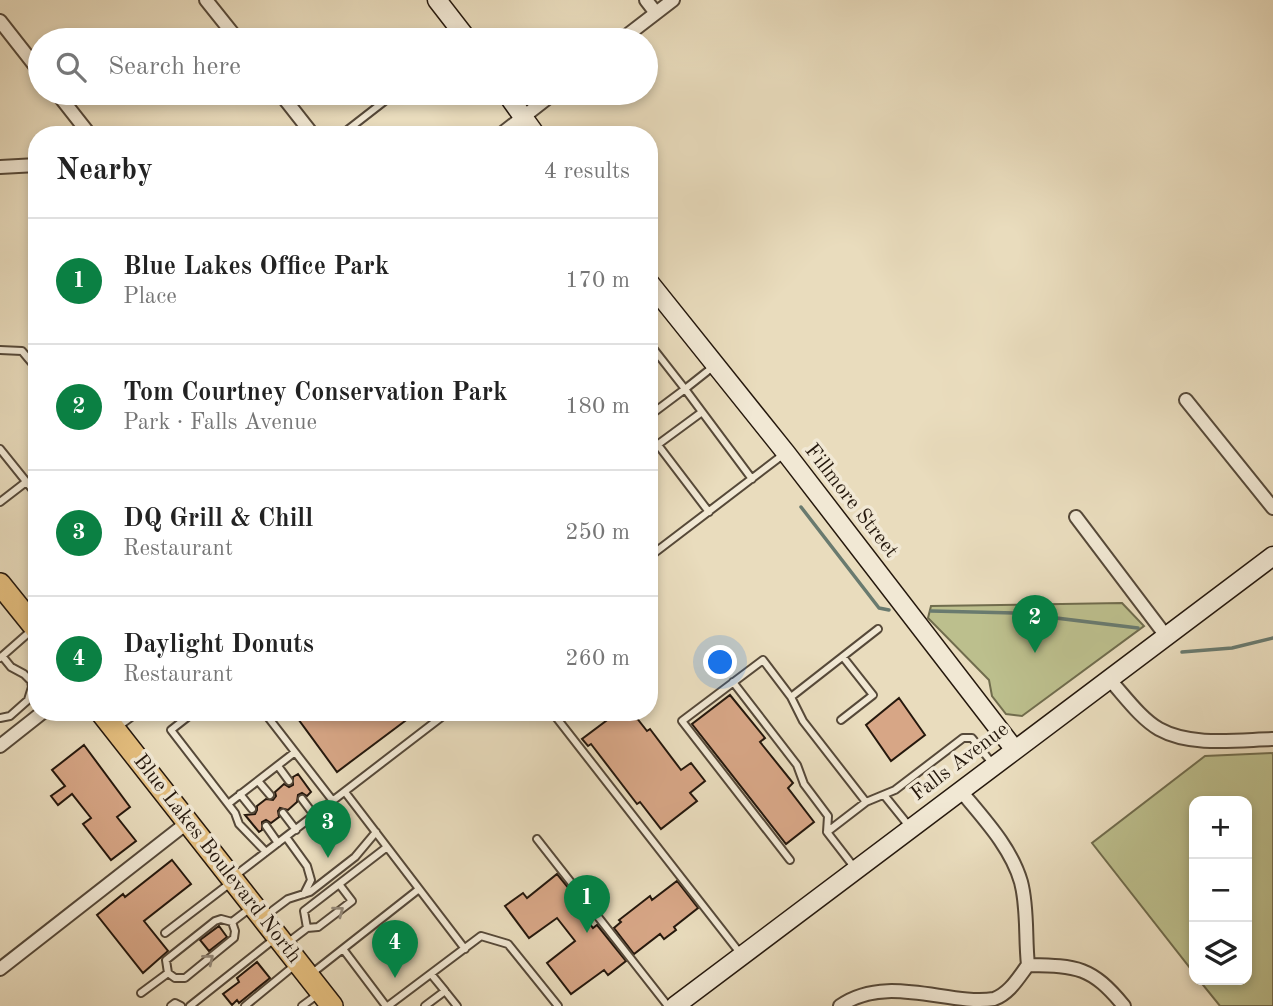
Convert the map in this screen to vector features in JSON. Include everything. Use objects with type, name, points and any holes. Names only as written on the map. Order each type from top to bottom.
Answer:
[{"type":"main road","points":[[437,0],[457,28]]},
{"type":"main road","points":[[514,105],[530,126]]},
{"type":"main road","name":"Fillmore Street","points":[[658,298],[786,453],[1014,750]]},
{"type":"main road","name":"Falls Avenue","points":[[675,1006],[1273,556]]},
{"type":"main road","points":[[0,584],[28,618]]},
{"type":"main road","name":"Blue Lakes Boulevard North","points":[[108,721],[315,984]]},
{"type":"street","points":[[206,0],[228,28]]},
{"type":"street","points":[[646,0],[656,13]]},
{"type":"street","points":[[637,28],[673,0]]},
{"type":"street","points":[[0,20],[28,56]]},
{"type":"street","points":[[66,105],[83,126]]},
{"type":"street","points":[[289,105],[306,126]]},
{"type":"street","points":[[512,126],[538,105]]},
{"type":"street","points":[[0,167],[28,165]]},
{"type":"street","points":[[1186,400],[1273,508]]},
{"type":"street","points":[[1076,517],[1167,636]]},
{"type":"street","points":[[1109,679],[1158,729],[1179,737],[1273,740]]},
{"type":"street","points":[[0,746],[32,721]]},
{"type":"street","points":[[840,1006],[859,996],[893,993],[951,1003],[982,1003],[996,999],[1013,986],[1028,965],[1024,903],[1017,872],[998,837],[960,790]]},
{"type":"street","points":[[0,970],[188,822]]},
{"type":"street","points":[[1028,965],[1055,966],[1091,973],[1104,982],[1124,1006]]},
{"type":"lane","points":[[352,126],[379,105]]},
{"type":"lane","points":[[0,349],[22,351],[28,358]]},
{"type":"lane","points":[[658,354],[752,479]]},
{"type":"lane","points":[[658,409],[715,365]]},
{"type":"lane","points":[[702,412],[658,444],[709,512]]},
{"type":"lane","points":[[0,450],[28,484]]},
{"type":"lane","points":[[658,551],[786,453]]},
{"type":"lane","points":[[0,502],[26,482]]},
{"type":"lane","points":[[791,696],[878,629]]},
{"type":"lane","points":[[28,635],[1,657],[28,678]]},
{"type":"lane","points":[[841,720],[873,695],[843,657]]},
{"type":"lane","points":[[790,860],[682,721],[733,682],[762,660],[791,696],[803,720],[866,802]]},
{"type":"lane","points":[[733,682],[797,765],[804,784],[828,816],[827,832],[855,869]]},
{"type":"lane","points":[[0,718],[9,716],[28,699]]},
{"type":"lane","points":[[115,730],[126,721]]},
{"type":"lane","points":[[182,721],[171,730],[235,813],[239,824],[266,852]]},
{"type":"lane","points":[[271,721],[333,801]]},
{"type":"lane","points":[[165,933],[436,721]]},
{"type":"lane","points":[[559,721],[741,955]]},
{"type":"lane","points":[[827,832],[866,802],[895,790],[962,738],[972,738],[994,765]]},
{"type":"lane","points":[[228,804],[295,752]]},
{"type":"lane","points":[[278,766],[289,780]]},
{"type":"lane","points":[[258,781],[270,795]]},
{"type":"lane","points":[[345,792],[465,948]]},
{"type":"lane","points":[[240,794],[252,809]]},
{"type":"lane","points":[[884,795],[910,828]]},
{"type":"lane","points":[[302,799],[314,815]]},
{"type":"lane","points":[[283,813],[296,830]]},
{"type":"lane","points":[[266,826],[278,843]]},
{"type":"lane","points":[[232,922],[234,938],[185,978],[175,978],[168,973],[166,960],[215,921],[221,919],[232,922],[304,894],[355,857],[376,832]]},
{"type":"lane","points":[[286,837],[307,866],[311,880],[304,894]]},
{"type":"lane","points":[[537,839],[668,1006]]},
{"type":"lane","points":[[307,928],[304,911],[387,847]]},
{"type":"lane","points":[[190,1006],[281,941],[307,928],[318,927],[352,901],[339,884]]},
{"type":"lane","points":[[302,1006],[315,984],[343,949],[419,889]]},
{"type":"lane","points":[[343,949],[387,1006],[481,936],[508,944],[558,1006]]},
{"type":"lane","points":[[141,993],[168,973]]},
{"type":"lane","points":[[431,974],[454,1005]]},
{"type":"lane","points":[[245,1006],[315,984]]},
{"type":"lane","points":[[425,1006],[445,991]]},
{"type":"lane","points":[[171,1006],[174,1003],[181,1006]]},
{"type":"green space","points":[[1122,603],[1144,626],[1022,716],[1006,714],[992,696],[989,680],[928,618],[931,606]]},
{"type":"green space","points":[[1273,753],[1273,1006],[1220,1006],[1203,985],[1252,985],[1252,796],[1189,796],[1189,967],[1092,843],[1205,756]]},
{"type":"building","points":[[730,695],[765,738],[760,742],[793,783],[788,788],[814,822],[786,844],[692,724]]},
{"type":"building","points":[[899,698],[925,735],[891,761],[866,725]]},
{"type":"building","points":[[300,721],[405,721],[337,772]]},
{"type":"building","points":[[606,721],[639,721],[647,731],[650,729],[681,770],[691,763],[705,781],[690,793],[697,801],[661,829],[640,802],[637,804],[591,744],[588,746],[582,739]]},
{"type":"building","points":[[84,745],[130,807],[117,817],[136,841],[111,860],[83,824],[91,818],[72,794],[58,805],[51,796],[65,786],[52,770]]},
{"type":"building","points":[[298,774],[311,792],[307,796],[302,793],[298,795],[297,802],[288,810],[280,808],[279,817],[271,823],[266,820],[262,822],[262,830],[259,832],[245,815],[255,814],[257,806],[266,799],[273,800],[275,792],[284,784],[289,787],[293,785],[293,777]]},
{"type":"building","points":[[172,860],[191,884],[144,921],[168,951],[143,973],[97,915]]},
{"type":"building","points":[[557,874],[579,901],[575,904],[593,928],[597,925],[626,961],[608,975],[604,970],[571,994],[547,963],[575,941],[557,918],[529,938],[505,906],[523,893],[527,898]]},
{"type":"building","points":[[677,881],[698,908],[674,927],[676,930],[664,939],[660,934],[634,954],[614,928],[621,922],[619,920],[650,896],[652,900]]},
{"type":"building","points":[[219,926],[227,937],[209,951],[200,940]]},
{"type":"building","points":[[257,962],[270,978],[239,1003],[237,1000],[232,1005],[223,994],[239,982],[237,978]]},
{"type":"waterway","points":[[801,507],[879,608],[889,610]]},
{"type":"waterway","points":[[931,611],[1015,613],[1138,628]]},
{"type":"waterway","points":[[1182,652],[1232,648],[1273,638]]},
{"type":"place","name":"Tom Courtney Conservation Park","points":[[1035,653]]},
{"type":"place","name":"DQ Grill & Chill","points":[[328,858]]},
{"type":"place","name":"Blue Lakes Office Park","points":[[587,933]]},
{"type":"place","name":"Daylight Donuts","points":[[395,978]]}]
